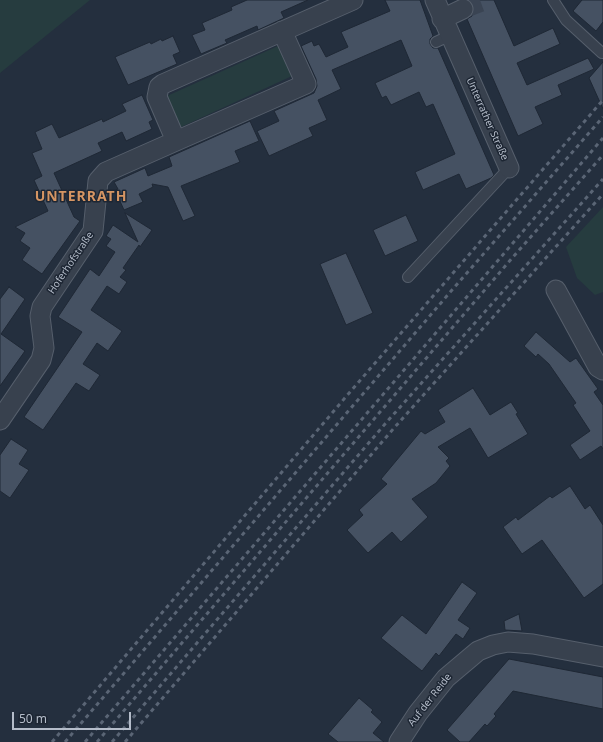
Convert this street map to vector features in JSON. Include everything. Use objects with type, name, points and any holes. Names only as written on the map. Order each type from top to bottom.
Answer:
[{"type":"street","points":[[176,141],[157,97],[159,87],[353,0]]},
{"type":"street","name":"Unterrather Straße","points":[[435,0],[442,18],[443,38],[509,168]]},
{"type":"street","points":[[442,18],[463,9]]},
{"type":"street","name":"Hoferhofstraße","points":[[0,420],[41,360],[44,348],[40,316],[42,307],[93,231],[98,181],[106,172],[306,84],[282,31]]},
{"type":"street","points":[[556,290],[598,367],[603,370]]},
{"type":"street","name":"Auf der Reide","points":[[399,742],[418,713],[446,678],[478,651],[493,645],[508,642],[533,644],[603,657]]},
{"type":"lane","points":[[553,0],[566,20],[602,54]]},
{"type":"lane","name":"Unterrather Straße","points":[[408,277],[509,168]]},
{"type":"green space","points":[[0,0],[90,0],[0,73]]},
{"type":"green space","points":[[278,46],[292,76],[181,127],[167,96]]},
{"type":"green space","points":[[603,207],[603,292],[595,295],[577,278],[566,247]]},
{"type":"building","points":[[247,0],[308,0],[281,12],[284,18],[258,30],[257,26],[225,40],[227,43],[201,54],[192,35],[205,30],[202,23],[232,10],[231,7]]},
{"type":"building","points":[[385,0],[420,0],[433,36],[430,39],[430,44],[433,48],[438,48],[494,175],[491,178],[466,189],[459,174],[423,190],[415,172],[455,154],[433,104],[426,107],[419,92],[391,105],[386,96],[382,98],[375,83],[412,66],[401,40],[332,70],[341,89],[318,100],[327,120],[309,128],[313,136],[269,156],[257,131],[279,121],[274,111],[314,93],[317,86],[316,79],[301,46],[312,41],[314,46],[319,44],[326,57],[348,47],[341,32],[390,11]]},
{"type":"building","points":[[469,0],[494,0],[514,46],[553,28],[560,44],[517,63],[527,85],[588,58],[594,69],[558,85],[562,95],[535,107],[543,124],[518,136],[467,19],[472,16],[474,10],[473,5]]},
{"type":"building","points":[[582,0],[603,0],[603,22],[596,31],[573,11]]},
{"type":"building","points":[[173,36],[180,52],[173,55],[177,64],[128,85],[115,57],[150,42],[151,44],[161,39],[162,41]]},
{"type":"building","points":[[603,62],[603,109],[589,78]]},
{"type":"building","points":[[142,95],[153,120],[149,122],[152,129],[126,141],[122,132],[98,143],[102,151],[54,173],[74,217],[80,221],[42,274],[22,260],[30,248],[20,241],[25,233],[15,227],[48,211],[34,180],[42,176],[32,153],[42,149],[35,132],[52,124],[59,138],[102,119],[103,122],[126,111],[122,104]]},
{"type":"building","points":[[250,121],[259,141],[235,151],[240,162],[181,186],[195,216],[183,221],[168,187],[152,184],[153,187],[139,194],[143,202],[124,210],[115,190],[118,189],[114,182],[145,168],[148,176],[172,166],[169,157]]},
{"type":"building","points":[[125,213],[152,230],[140,247],[139,245],[123,268],[126,270],[120,277],[127,282],[119,294],[107,286],[91,310],[122,331],[108,351],[97,343],[83,364],[100,375],[89,391],[76,383],[43,430],[24,417],[82,332],[58,317],[90,269],[99,276],[115,252],[106,246],[111,239],[106,236],[113,225],[138,242]]},
{"type":"building","points":[[406,215],[418,241],[385,256],[373,230]]},
{"type":"building","points":[[346,253],[373,313],[346,325],[320,264]]},
{"type":"building","points":[[9,287],[25,299],[1,334],[25,351],[0,386],[0,299]]},
{"type":"building","points":[[536,332],[570,362],[576,358],[598,389],[594,392],[603,405],[603,449],[601,446],[580,460],[570,445],[590,431],[573,405],[576,403],[549,364],[538,354],[536,357],[524,346]]},
{"type":"building","points":[[473,388],[490,415],[511,402],[518,413],[516,414],[528,434],[488,458],[470,428],[438,447],[449,458],[446,461],[450,466],[436,483],[412,499],[428,517],[401,542],[392,532],[368,553],[347,530],[363,515],[359,510],[387,484],[381,479],[421,431],[425,434],[445,422],[438,410]]},
{"type":"building","points":[[11,439],[28,450],[19,464],[29,470],[10,498],[0,491],[0,455]]},
{"type":"building","points":[[570,486],[585,509],[590,505],[603,525],[603,584],[584,598],[542,540],[522,554],[503,527],[516,517],[518,520],[550,496],[552,498]]},
{"type":"building","points":[[462,582],[477,593],[458,620],[470,628],[463,639],[456,634],[439,656],[436,653],[422,671],[381,638],[402,615],[426,634]]},
{"type":"building","points":[[519,614],[522,631],[505,630],[504,621]]},
{"type":"building","points":[[509,659],[603,677],[603,709],[513,691],[494,714],[496,716],[487,726],[485,724],[469,742],[460,742],[447,730]]},
{"type":"building","points":[[359,698],[373,710],[371,712],[382,722],[373,733],[384,742],[338,742],[328,734]]},
{"type":"tunnel","points":[[463,9],[487,0]]},
{"type":"railway","points":[[52,742],[350,392],[603,100]]},
{"type":"railway","points":[[65,742],[452,290],[603,117]]},
{"type":"railway","points":[[85,742],[603,138]]},
{"type":"railway","points":[[97,742],[513,257],[603,155]]},
{"type":"railway","points":[[112,742],[385,424],[603,179]]},
{"type":"railway","points":[[125,742],[394,428],[603,194]]},
{"type":"district","name":"UNTERRATH","points":[[81,197]]}]
